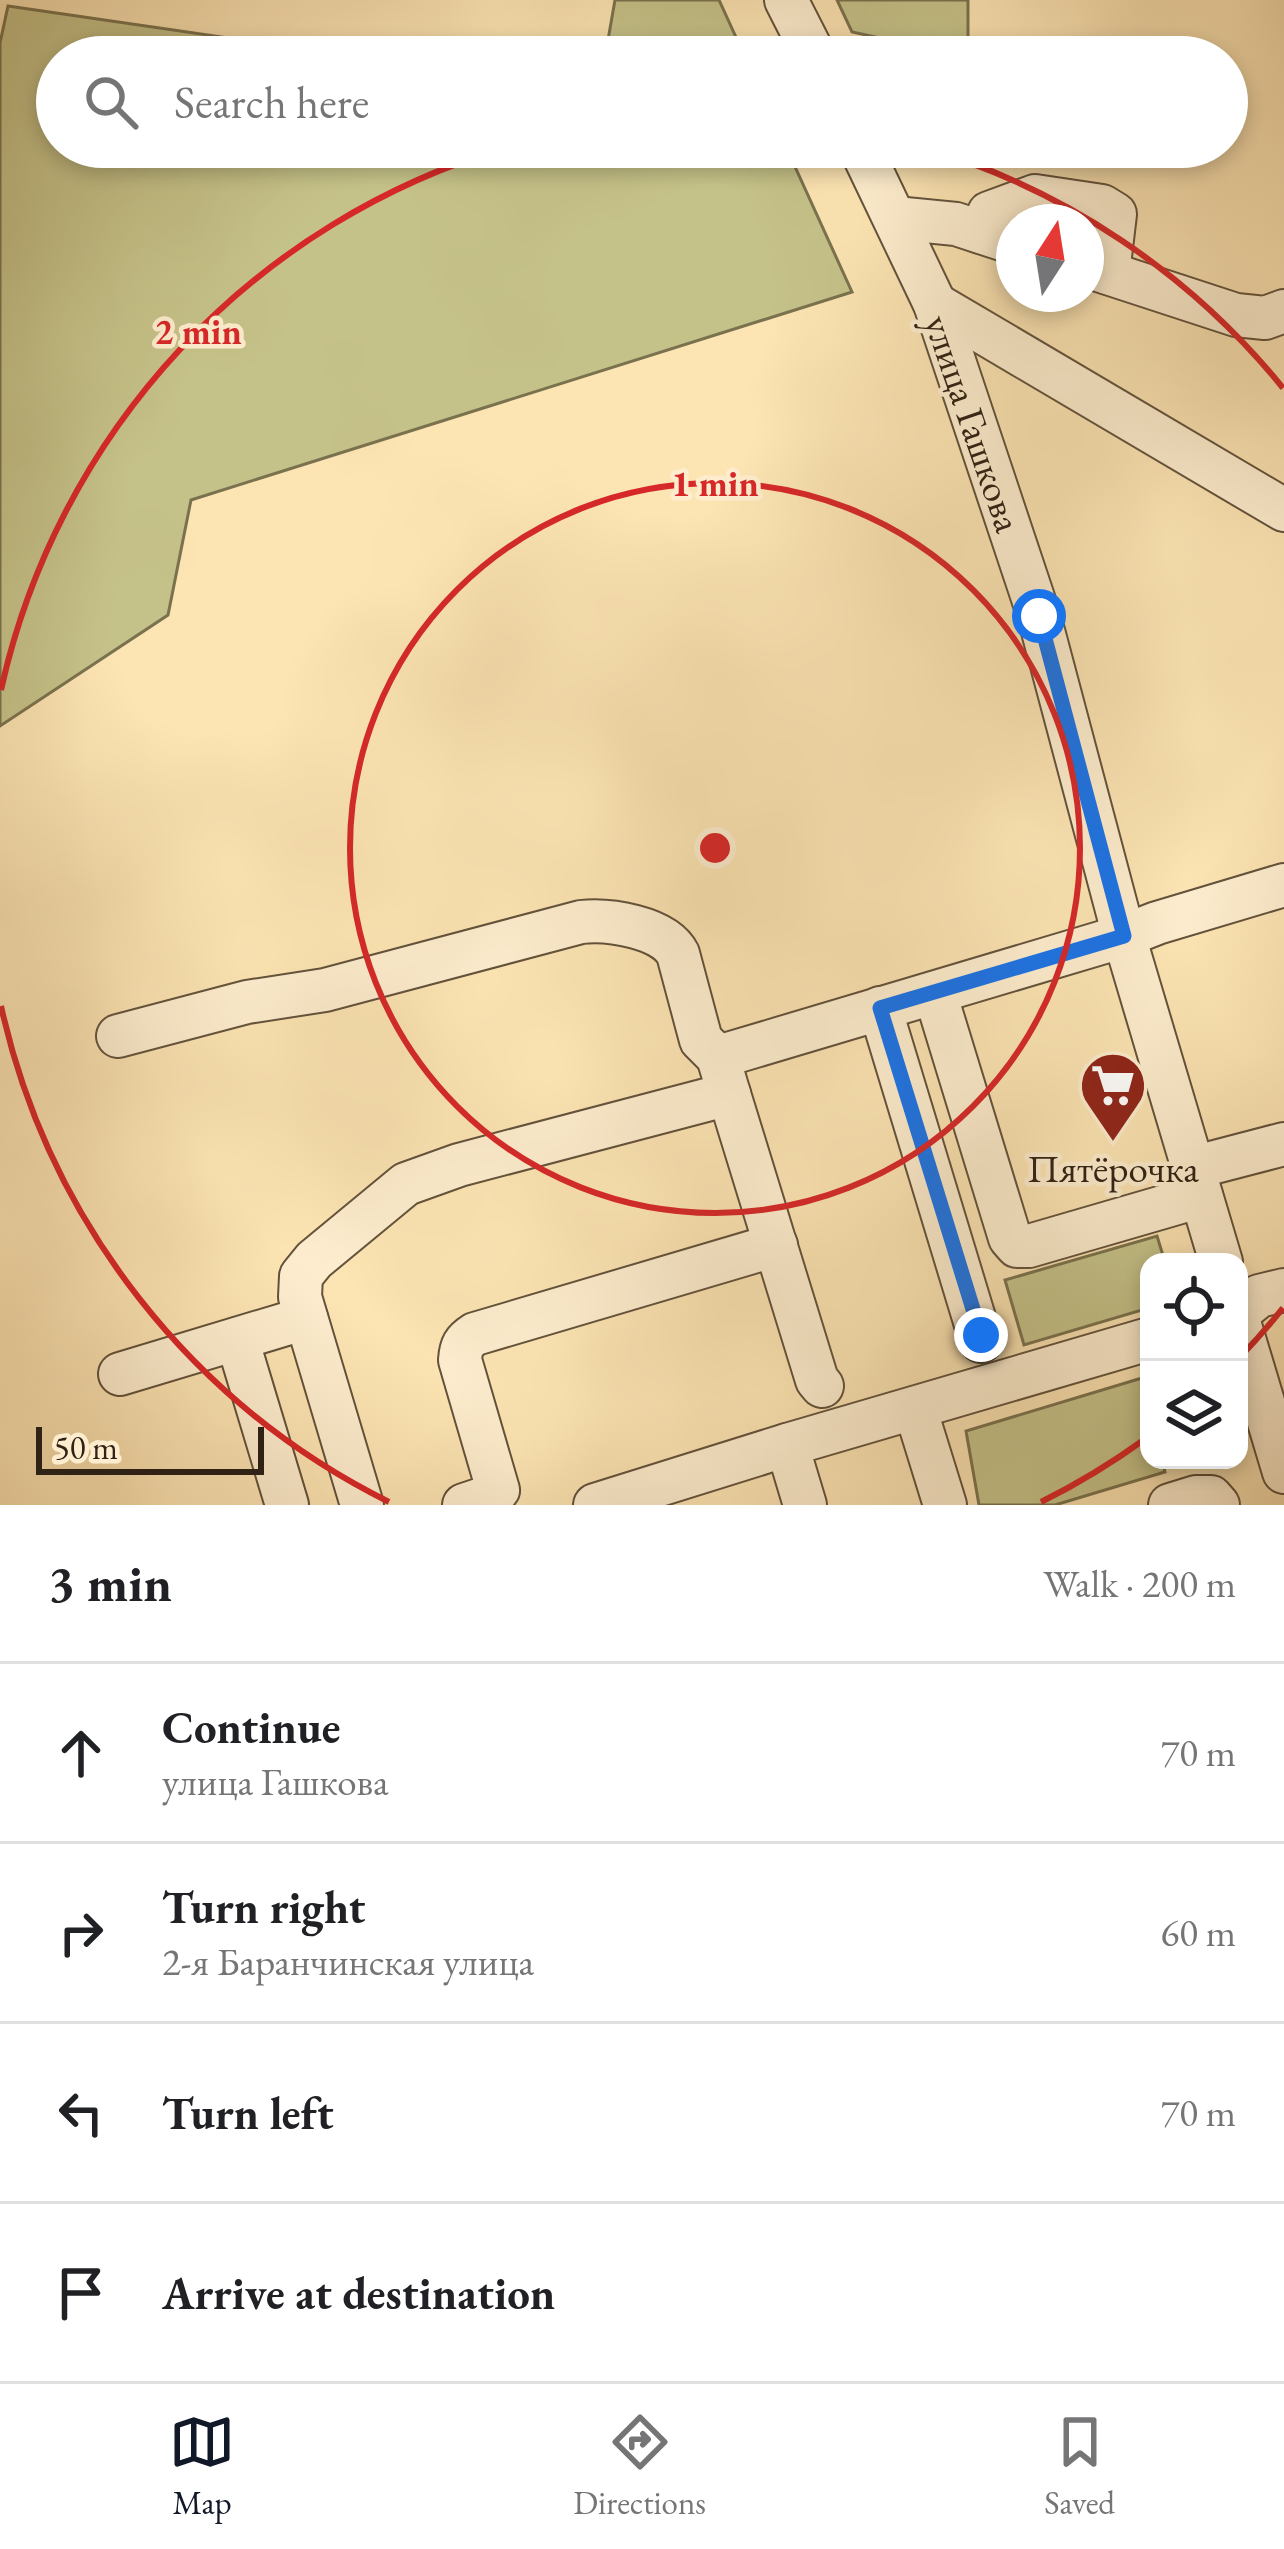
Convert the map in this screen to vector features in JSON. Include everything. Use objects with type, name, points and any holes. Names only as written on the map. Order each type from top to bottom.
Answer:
[{"type":"street","points":[[786,0],[804,36]]},
{"type":"street","name":"улица Гашкова","points":[[870,168],[935,304],[1039,616],[1124,936],[1218,1253]]},
{"type":"street","points":[[1013,204],[1034,196],[1084,204]]},
{"type":"street","points":[[1104,207],[1115,214],[1116,224],[1104,253]]},
{"type":"street","points":[[996,210],[989,213],[996,235]]},
{"type":"street","points":[[895,218],[956,224],[996,238]]},
{"type":"street","points":[[1104,272],[1236,315],[1265,318],[1284,311]]},
{"type":"street","points":[[935,304],[1284,510]]},
{"type":"street","points":[[362,1505],[299,1297],[301,1276],[406,1184],[724,1076],[880,1008],[1284,885]]},
{"type":"street","points":[[118,1036],[247,1002],[325,990],[580,922],[597,921],[660,935],[678,954],[701,1040],[724,1076],[822,1386]]},
{"type":"street","points":[[935,992],[1010,1238],[1017,1246],[1029,1246],[1197,1182],[1284,1144]]},
{"type":"street","points":[[880,1008],[981,1341]]},
{"type":"street","points":[[464,1505],[497,1490],[460,1360],[466,1340],[776,1245]]},
{"type":"street","points":[[1248,1305],[1259,1296],[1284,1290]]},
{"type":"street","points":[[120,1374],[306,1318]]},
{"type":"street","points":[[237,1339],[287,1505]]},
{"type":"street","points":[[595,1505],[1140,1342]]},
{"type":"street","points":[[1248,1351],[1282,1459]]},
{"type":"street","points":[[916,1408],[945,1505]]},
{"type":"street","points":[[788,1445],[805,1505]]},
{"type":"street","points":[[1170,1505],[1211,1497],[1219,1505]]},
{"type":"shaded area","points":[[615,0],[719,0],[735,36],[609,36]]},
{"type":"shaded area","points":[[837,0],[968,0],[968,36],[852,32]]},
{"type":"shaded area","points":[[8,6],[214,36],[36,36],[36,168],[796,168],[852,292],[191,500],[168,615],[0,726],[0,43]]},
{"type":"shaded area","points":[[1157,1236],[1162,1253],[1140,1253],[1140,1311],[1024,1345],[1005,1280]]},
{"type":"shaded area","points":[[1140,1379],[1140,1469],[1165,1472],[1055,1505],[979,1505],[966,1431]]},
{"type":"place","name":"Пятёрочка","points":[[1113,1144]]},
{"type":"route","points":[[981,1335],[880,1008],[1124,936],[1039,616]]}]
